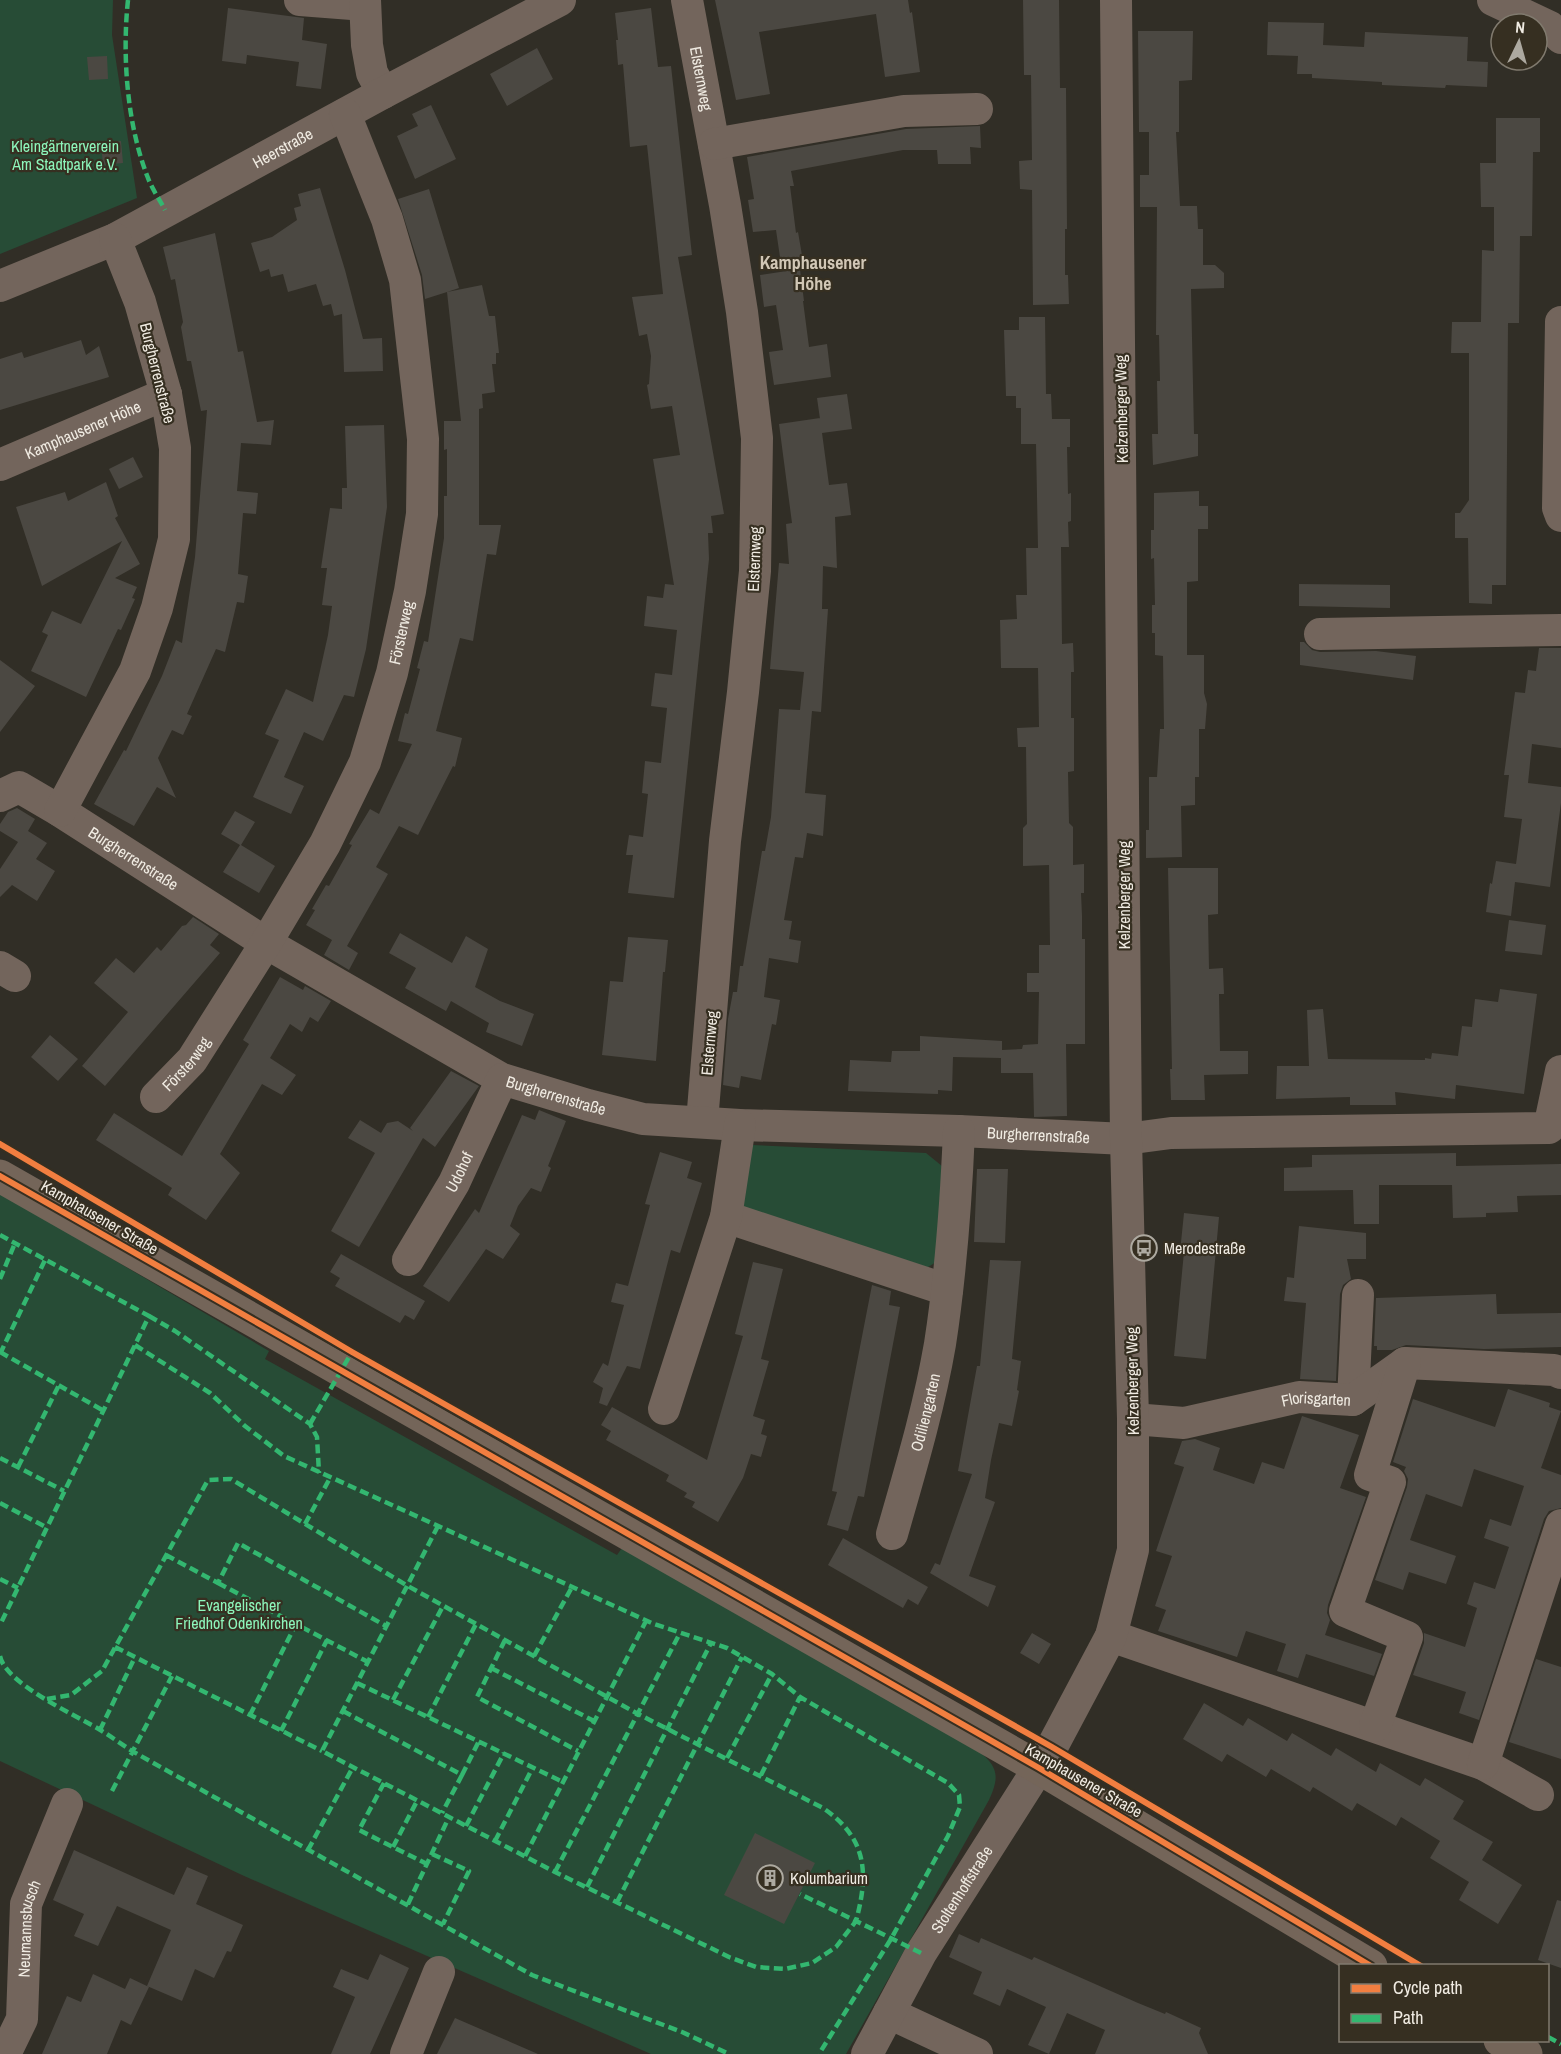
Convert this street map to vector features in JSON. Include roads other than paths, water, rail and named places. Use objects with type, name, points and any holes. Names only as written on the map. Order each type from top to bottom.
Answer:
[{"type":"main road","name":"Kamphausener Straße","points":[[0,1176],[1039,1768],[1369,1964]]},
{"type":"main road","points":[[1504,2042],[1526,2054]]},
{"type":"street","points":[[300,0],[365,2],[367,45],[372,73],[383,93]]},
{"type":"street","name":"Heerstraße","points":[[0,286],[115,239],[383,93],[560,0]]},
{"type":"street","name":"Elsternweg","points":[[687,0],[714,144],[746,346],[757,438],[755,571],[744,692],[725,842],[702,1122]]},
{"type":"street","name":"Kelzenberger Weg","points":[[1039,1768],[1111,1636],[1133,1550],[1133,1419],[1126,1139],[1116,0]]},
{"type":"street","points":[[1493,0],[1550,27],[1561,38]]},
{"type":"street","points":[[714,144],[904,111],[977,109]]},
{"type":"street","name":"Försterweg","points":[[156,1097],[192,1060],[325,844],[365,762],[392,673],[410,591],[422,514],[423,439],[405,280],[387,219],[345,114]]},
{"type":"street","name":"Burgherrenstraße","points":[[60,811],[135,671],[158,608],[174,539],[175,448],[166,394],[140,302],[115,239]]},
{"type":"street","points":[[1561,322],[1558,508],[1561,516]]},
{"type":"street","name":"Kamphausener Höhe","points":[[0,465],[166,394]]},
{"type":"street","points":[[1320,634],[1561,630]]},
{"type":"street","name":"Burgherrenstraße","points":[[0,796],[19,787],[266,943],[502,1079],[588,1106],[643,1119],[740,1125],[959,1131],[1126,1139]]},
{"type":"street","points":[[1126,1139],[1171,1133],[1555,1130],[1561,1071]]},
{"type":"street","name":"Udohof","points":[[408,1260],[454,1183],[502,1079]]},
{"type":"street","points":[[664,1409],[726,1217],[740,1125]]},
{"type":"street","name":"Odiliengarten","points":[[892,1534],[928,1402],[939,1345],[954,1227],[959,1131]]},
{"type":"street","points":[[726,1217],[947,1290]]},
{"type":"street","points":[[1353,1400],[1358,1295]]},
{"type":"street","points":[[1375,1726],[1407,1637],[1346,1611],[1390,1482],[1370,1475],[1405,1363],[1554,1370],[1561,1373]]},
{"type":"street","name":"Florisgarten","points":[[1133,1419],[1184,1423],[1299,1397],[1353,1400],[1405,1363]]},
{"type":"street","points":[[1483,1764],[1561,1525]]},
{"type":"street","points":[[1111,1636],[1483,1764],[1538,1795]]},
{"type":"street","name":"Stoltenhoffstraße","points":[[867,2054],[921,1953],[1039,1768]]},
{"type":"street","name":"Neumannsbusch","points":[[5,2054],[22,2019],[26,1904],[68,1804]]},
{"type":"street","points":[[406,2054],[439,1972]]},
{"type":"street","points":[[889,2013],[977,2054]]},
{"type":"place","name":"Merodestraße","points":[[1144,1248]]},
{"type":"place","name":"Kolumbarium","points":[[770,1878]]},
{"type":"district","name":"Kamphausener Höhe","points":[[813,272]]},
{"type":"park label","name":"Kleingärtnerverein Am Stadtpark e.V.","points":[[65,155]]},
{"type":"park label","name":"Evangelischer Friedhof Odenkirchen","points":[[239,1614]]}]
